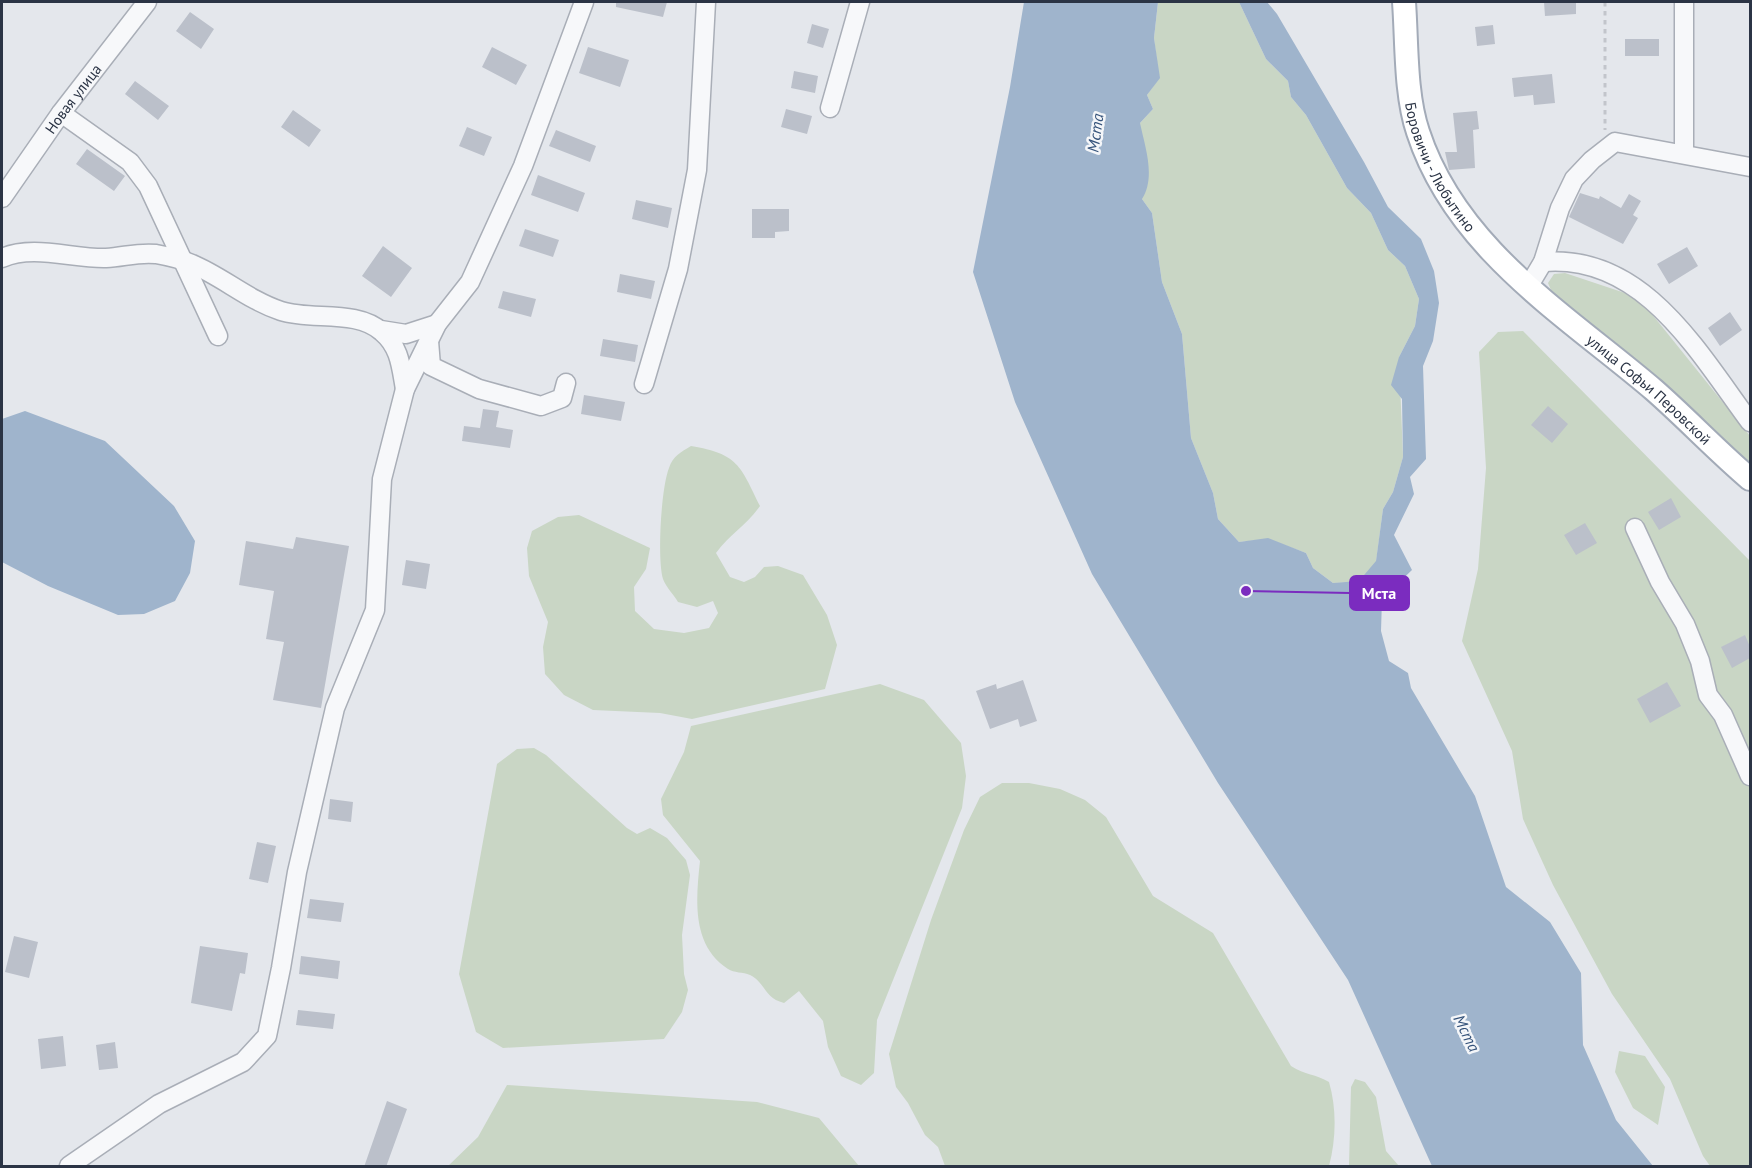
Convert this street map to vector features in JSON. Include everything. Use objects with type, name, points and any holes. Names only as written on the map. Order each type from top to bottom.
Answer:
[{"type":"main road","name":"Боровичи - Любытино","points":[[1404,2],[1413,103],[1418,131],[1431,162],[1457,207],[1487,249],[1536,294]]},
{"type":"main road","name":"улица Софьи Перовской","points":[[1536,294],[1654,390],[1750,479]]},
{"type":"street","name":"Новая улица","points":[[2,198],[61,113],[147,2]]},
{"type":"street","points":[[69,1167],[159,1104],[243,1062],[267,1036],[297,872],[335,708],[375,610],[382,479],[405,389],[433,332],[470,282],[523,166],[584,2]]},
{"type":"street","points":[[644,384],[678,269],[697,170],[705,2]]},
{"type":"street","points":[[830,108],[860,2]]},
{"type":"street","points":[[1683,153],[1684,2]]},
{"type":"street","points":[[61,113],[130,162],[148,186],[218,336]]},
{"type":"street","points":[[1536,294],[1543,262],[1560,208],[1574,179],[1615,142],[1750,167]]},
{"type":"street","points":[[2,258],[37,253],[107,258],[132,253],[157,254],[182,261],[214,275],[245,295],[282,311],[322,318],[351,318],[381,330],[406,334],[433,332]]},
{"type":"street","points":[[1543,262],[1567,260],[1615,274],[1658,303],[1750,422]]},
{"type":"street","points":[[381,330],[397,348],[405,389]]},
{"type":"street","points":[[433,332],[431,366],[479,389],[541,406],[562,398],[566,383]]},
{"type":"street","points":[[1635,528],[1660,582],[1685,624],[1700,661],[1708,695],[1723,715],[1750,776]]},
{"type":"path","points":[[1605,2],[1605,150]]},
{"type":"green space","points":[[1158,2],[1239,2],[1266,59],[1288,81],[1291,97],[1306,115],[1347,188],[1371,213],[1388,250],[1405,266],[1419,299],[1415,326],[1399,357],[1403,457],[1393,492],[1383,509],[1376,562],[1359,582],[1333,583],[1313,568],[1306,553],[1268,539],[1239,542],[1218,519],[1213,493],[1191,438],[1182,334],[1162,282],[1152,213],[1142,199],[1140,123],[1153,109],[1147,95],[1159,78],[1154,38]]},
{"type":"green space","points":[[1565,273],[1634,296],[1647,308],[1750,436],[1750,471],[1551,290],[1548,283],[1554,274]]},
{"type":"green space","points":[[1523,331],[1750,561],[1750,1166],[1710,1166],[1703,1156],[1670,1079],[1612,994],[1553,885],[1523,819],[1512,751],[1462,641],[1478,569],[1486,468],[1479,352],[1498,332]]},
{"type":"green space","points":[[691,446],[719,453],[736,464],[760,506],[716,553],[730,577],[744,582],[755,577],[764,567],[778,566],[803,575],[827,615],[837,645],[825,689],[692,719],[660,713],[593,710],[564,695],[545,674],[543,647],[548,622],[529,576],[527,548],[532,531],[558,517],[579,515],[650,548],[646,569],[634,587],[635,611],[654,629],[684,633],[709,628],[718,613],[713,601],[697,607],[678,602],[664,582],[661,569],[661,524],[666,478],[675,457]]},
{"type":"green space","points":[[880,684],[924,700],[961,743],[966,776],[962,808],[877,1020],[874,1073],[861,1085],[841,1076],[828,1047],[823,1021],[799,991],[784,1003],[777,1001],[755,978],[728,969],[707,947],[697,906],[700,861],[663,815],[661,799],[684,752],[691,726]]},
{"type":"green space","points":[[534,748],[546,755],[627,828],[637,834],[650,828],[667,838],[686,860],[690,875],[682,935],[684,974],[688,990],[682,1012],[664,1039],[503,1048],[476,1032],[459,974],[497,764],[517,749]]},
{"type":"green space","points":[[1002,783],[1029,783],[1060,789],[1085,800],[1106,817],[1153,896],[1213,933],[1291,1066],[1329,1082],[1335,1124],[1329,1166],[945,1166],[938,1147],[925,1135],[908,1103],[896,1087],[889,1054],[931,920],[964,830],[980,797]]},
{"type":"green space","points":[[1619,1051],[1645,1056],[1665,1087],[1658,1125],[1633,1108],[1615,1072]]},
{"type":"green space","points":[[1355,1079],[1365,1082],[1376,1097],[1386,1151],[1399,1166],[1349,1166],[1351,1087]]},
{"type":"green space","points":[[507,1085],[757,1102],[819,1118],[859,1166],[448,1166],[478,1137]]},
{"type":"water","name":"Мста","points":[[1024,2],[1158,2],[1154,38],[1160,78],[1147,95],[1153,109],[1140,123],[1149,172],[1142,199],[1152,213],[1162,282],[1182,334],[1191,438],[1213,493],[1218,519],[1239,542],[1268,538],[1306,553],[1313,568],[1333,583],[1359,581],[1376,561],[1383,509],[1393,492],[1403,457],[1402,399],[1391,385],[1399,357],[1415,326],[1419,299],[1405,266],[1388,250],[1371,213],[1347,188],[1306,115],[1291,97],[1288,81],[1266,59],[1239,2],[1267,2],[1277,14],[1388,207],[1421,239],[1434,271],[1439,303],[1433,341],[1423,366],[1426,459],[1410,477],[1414,494],[1394,535],[1412,570],[1382,599],[1381,631],[1389,661],[1408,673],[1411,688],[1475,796],[1506,887],[1550,922],[1581,973],[1583,1045],[1616,1120],[1653,1166],[1432,1166],[1348,980],[1218,783],[1092,574],[1015,402],[973,272],[1010,87]]},
{"type":"water","points":[[25,411],[105,441],[174,506],[195,541],[190,573],[175,601],[144,614],[118,615],[48,586],[2,562],[2,419]]},
{"type":"building","points":[[616,2],[667,2],[663,17],[616,7]]},
{"type":"building","points":[[1544,2],[1576,2],[1576,14],[1545,16]]},
{"type":"building","points":[[190,12],[214,29],[201,49],[176,31]]},
{"type":"building","points":[[812,24],[829,29],[823,48],[807,43]]},
{"type":"building","points":[[1493,25],[1495,44],[1477,46],[1475,27]]},
{"type":"building","points":[[1625,39],[1659,39],[1659,56],[1625,56]]},
{"type":"building","points":[[492,47],[527,65],[516,85],[482,67]]},
{"type":"building","points":[[588,47],[629,60],[620,87],[579,73]]},
{"type":"building","points":[[794,71],[818,76],[815,93],[791,88]]},
{"type":"building","points":[[1552,74],[1555,103],[1534,105],[1533,95],[1514,97],[1512,78]]},
{"type":"building","points":[[135,81],[169,106],[158,120],[125,94]]},
{"type":"building","points":[[786,109],[812,116],[807,134],[781,127]]},
{"type":"building","points":[[293,110],[321,130],[309,147],[281,127]]},
{"type":"building","points":[[1477,111],[1479,129],[1473,130],[1475,168],[1449,170],[1445,152],[1457,152],[1453,113]]},
{"type":"building","points":[[467,127],[492,137],[484,156],[459,146]]},
{"type":"building","points":[[556,130],[596,146],[590,162],[549,146]]},
{"type":"building","points":[[87,149],[125,176],[114,191],[76,164]]},
{"type":"building","points":[[538,175],[585,193],[578,212],[531,195]]},
{"type":"building","points":[[1580,193],[1599,199],[1600,196],[1621,208],[1629,194],[1641,201],[1633,215],[1638,218],[1623,244],[1569,217]]},
{"type":"building","points":[[636,200],[672,208],[668,228],[632,219]]},
{"type":"building","points":[[752,209],[789,209],[789,231],[775,232],[775,238],[752,238]]},
{"type":"building","points":[[525,229],[559,240],[553,257],[519,246]]},
{"type":"building","points":[[383,246],[412,268],[391,297],[362,276]]},
{"type":"building","points":[[1687,247],[1698,266],[1669,284],[1657,264]]},
{"type":"building","points":[[620,274],[655,281],[651,299],[617,292]]},
{"type":"building","points":[[503,291],[536,299],[531,317],[498,308]]},
{"type":"building","points":[[1730,312],[1742,330],[1720,346],[1708,328]]},
{"type":"building","points":[[603,339],[638,345],[635,362],[600,356]]},
{"type":"building","points":[[584,395],[625,402],[621,421],[581,414]]},
{"type":"building","points":[[1548,406],[1568,424],[1552,443],[1531,425]]},
{"type":"building","points":[[483,409],[499,411],[496,427],[513,430],[510,448],[462,441],[464,426],[480,428]]},
{"type":"building","points":[[1671,498],[1681,517],[1659,530],[1648,512]]},
{"type":"building","points":[[1585,523],[1597,543],[1576,555],[1564,535]]},
{"type":"building","points":[[296,537],[349,546],[321,708],[273,700],[284,642],[266,639],[274,591],[239,585],[246,541],[293,549]]},
{"type":"building","points":[[406,560],[430,564],[426,589],[402,585]]},
{"type":"building","points":[[1745,635],[1750,647],[1750,658],[1732,668],[1721,647]]},
{"type":"building","points":[[1023,680],[1037,721],[1020,727],[1018,719],[990,729],[976,691],[996,684],[997,689]]},
{"type":"building","points":[[1667,682],[1681,706],[1650,723],[1637,699]]},
{"type":"building","points":[[330,799],[353,802],[351,822],[328,819]]},
{"type":"building","points":[[257,842],[276,846],[268,883],[249,879]]},
{"type":"building","points":[[310,899],[344,903],[341,922],[307,918]]},
{"type":"building","points":[[14,936],[38,942],[29,978],[5,972]]},
{"type":"building","points":[[200,946],[248,953],[245,974],[240,973],[232,1011],[191,1003]]},
{"type":"building","points":[[301,956],[340,961],[338,979],[299,974]]},
{"type":"building","points":[[298,1010],[335,1014],[333,1029],[296,1025]]},
{"type":"building","points":[[63,1036],[66,1066],[41,1069],[38,1039]]},
{"type":"building","points":[[115,1042],[118,1068],[99,1070],[96,1045]]},
{"type":"building","points":[[387,1101],[407,1109],[386,1167],[364,1167]]},
{"type":"place","name":"Мста","points":[[1246,591]]}]
